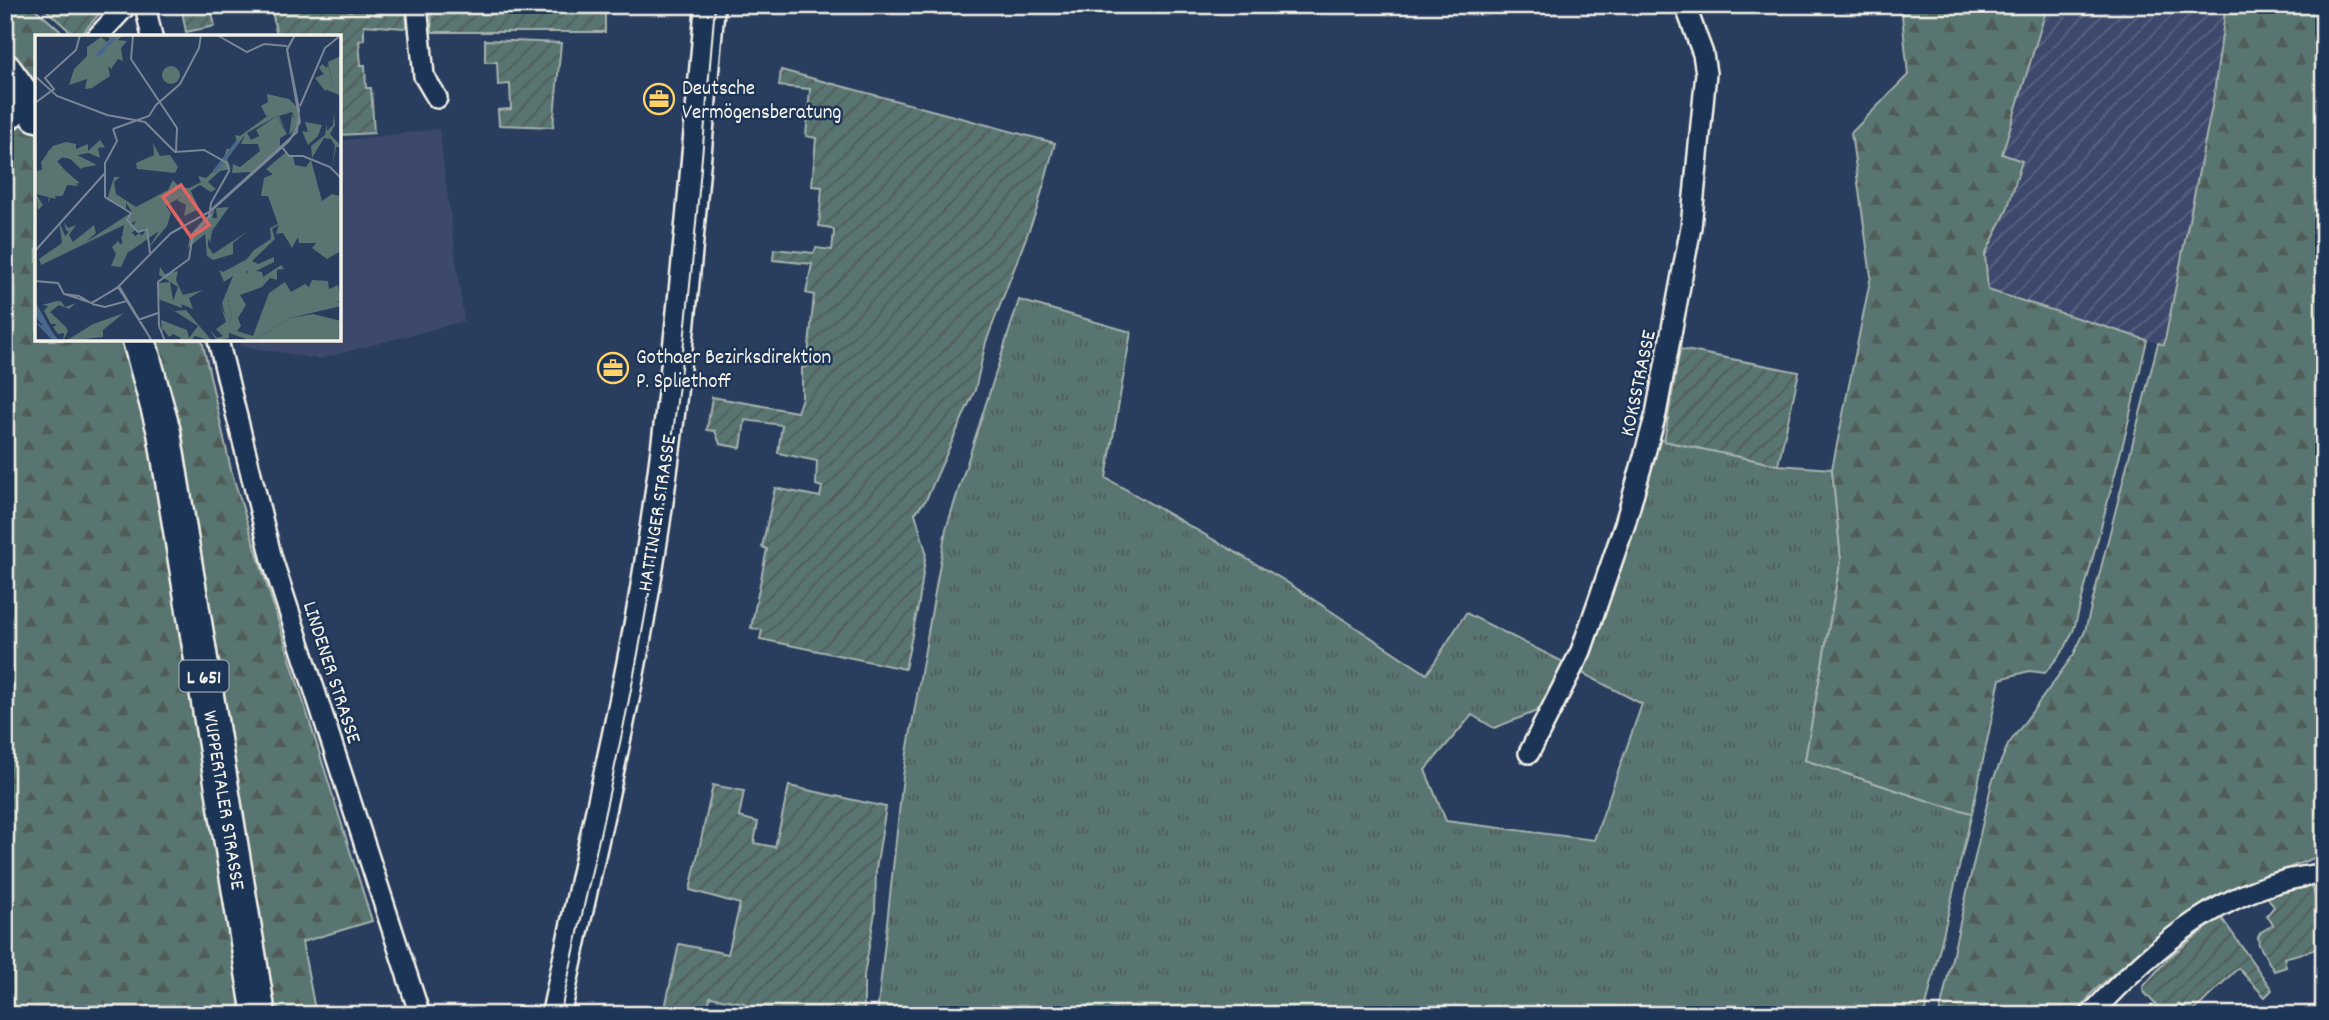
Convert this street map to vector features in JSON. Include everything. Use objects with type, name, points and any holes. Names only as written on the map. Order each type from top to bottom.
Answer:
[{"type":"main road","points":[[5,70],[34,110]]},
{"type":"main road","name":"WUPPERTALER STRASSE","points":[[139,341],[164,432],[259,1015]]},
{"type":"street","points":[[99,35],[127,5]]},
{"type":"street","points":[[145,5],[152,35]]},
{"type":"street","points":[[417,5],[424,76],[437,98]]},
{"type":"street","name":"HATTINGER STRASSE","points":[[556,1015],[621,713],[650,561],[680,340],[710,5]]},
{"type":"street","name":"KOKSSTRASSE","points":[[1529,753],[1581,651],[1625,524],[1656,414],[1691,228],[1706,73],[1703,54],[1685,5]]},
{"type":"street","points":[[5,123],[34,110]]},
{"type":"street","name":"LINDENER STRASSE","points":[[218,341],[272,559],[420,1015]]},
{"type":"street","points":[[2090,1015],[2146,961],[2200,917],[2230,899],[2267,886],[2324,874]]},
{"type":"shaded area","points":[[2042,5],[2226,5],[2213,101],[2163,345],[1988,291],[1985,255],[2007,210],[2022,161],[2002,155],[2045,14]]},
{"type":"shaded area","points":[[439,129],[464,321],[319,359],[241,346],[240,341],[341,341],[341,141]]},
{"type":"green space","points":[[5,5],[31,5],[65,35],[35,35],[35,341],[202,341],[231,470],[372,921],[302,942],[316,1015],[5,1015]]},
{"type":"green space","points":[[41,5],[107,5],[81,35],[74,35]]},
{"type":"green space","points":[[181,5],[210,5],[215,26],[186,32]]},
{"type":"green space","points":[[271,5],[348,5],[349,11],[375,8],[376,15],[382,15],[382,5],[406,5],[405,28],[364,25],[364,40],[359,41],[361,65],[365,65],[366,88],[371,88],[374,133],[341,135],[341,35],[277,35]]},
{"type":"green space","points":[[431,5],[457,5],[462,14],[472,9],[475,14],[490,5],[605,5],[605,32],[432,32]]},
{"type":"green space","points":[[1901,5],[2042,5],[2045,14],[2002,154],[2022,161],[2007,210],[1985,255],[1988,290],[2147,340],[2125,436],[2074,629],[2065,648],[2045,673],[2029,671],[2000,679],[1972,813],[1805,760],[1841,559],[1832,469],[1871,276],[1851,133],[1908,75]]},
{"type":"green space","points":[[2226,5],[2324,5],[2324,854],[2209,899],[2137,953],[2092,993],[2076,1015],[1939,1015],[1992,782],[2008,745],[2074,654],[2085,631],[2158,343],[2164,345],[2213,101]]},
{"type":"green space","points":[[485,40],[561,43],[553,127],[499,125],[498,110],[511,109],[510,84],[498,85],[497,62],[485,62]]},
{"type":"green space","points":[[781,70],[1055,143],[1037,209],[986,342],[975,390],[926,500],[915,513],[926,552],[905,669],[760,639],[762,630],[751,628],[767,549],[762,547],[775,488],[820,497],[822,487],[816,485],[817,461],[778,453],[782,425],[745,420],[741,448],[720,444],[715,431],[707,430],[712,397],[797,412],[802,398],[802,368],[807,367],[814,295],[806,293],[812,264],[773,260],[774,249],[814,253],[816,248],[832,250],[834,231],[819,226],[822,187],[812,186],[816,138],[806,136],[810,89],[779,86]]},
{"type":"green space","points":[[1019,300],[1131,332],[1106,478],[1282,579],[1427,674],[1466,613],[1567,664],[1645,427],[1664,441],[1778,465],[1832,469],[1841,559],[1805,760],[1972,813],[1924,1015],[877,1015],[903,776],[946,529]],"holes":[[[1567,665],[1642,704],[1594,840],[1446,821],[1425,770],[1472,715],[1494,728],[1540,710]]]},
{"type":"green space","points":[[1680,349],[1799,372],[1778,465],[1664,441]]},
{"type":"green space","points":[[713,785],[744,791],[739,817],[758,822],[754,843],[775,847],[789,786],[886,807],[876,869],[875,913],[864,975],[864,1015],[749,1015],[744,1003],[710,997],[707,1015],[665,1008],[679,944],[728,954],[740,904],[690,890]]},
{"type":"green space","points":[[2312,886],[2315,896],[2324,898],[2324,947],[2284,958],[2286,967],[2274,971],[2259,945],[2258,937],[2273,925],[2267,915],[2274,907],[2267,896]]},
{"type":"green space","points":[[2221,917],[2272,990],[2265,997],[2238,968],[2191,1014],[2179,1004],[2165,1015],[2144,992],[2143,987],[2168,958]]},
{"type":"tram line","points":[[560,1015],[625,717],[658,537],[684,338],[715,5]]},
{"type":"place","name":"Deutsche Vermögensberatung","points":[[659,99]]},
{"type":"place","name":"Gothaer Bezirksdirektion P. Spliethoff","points":[[613,368]]}]
